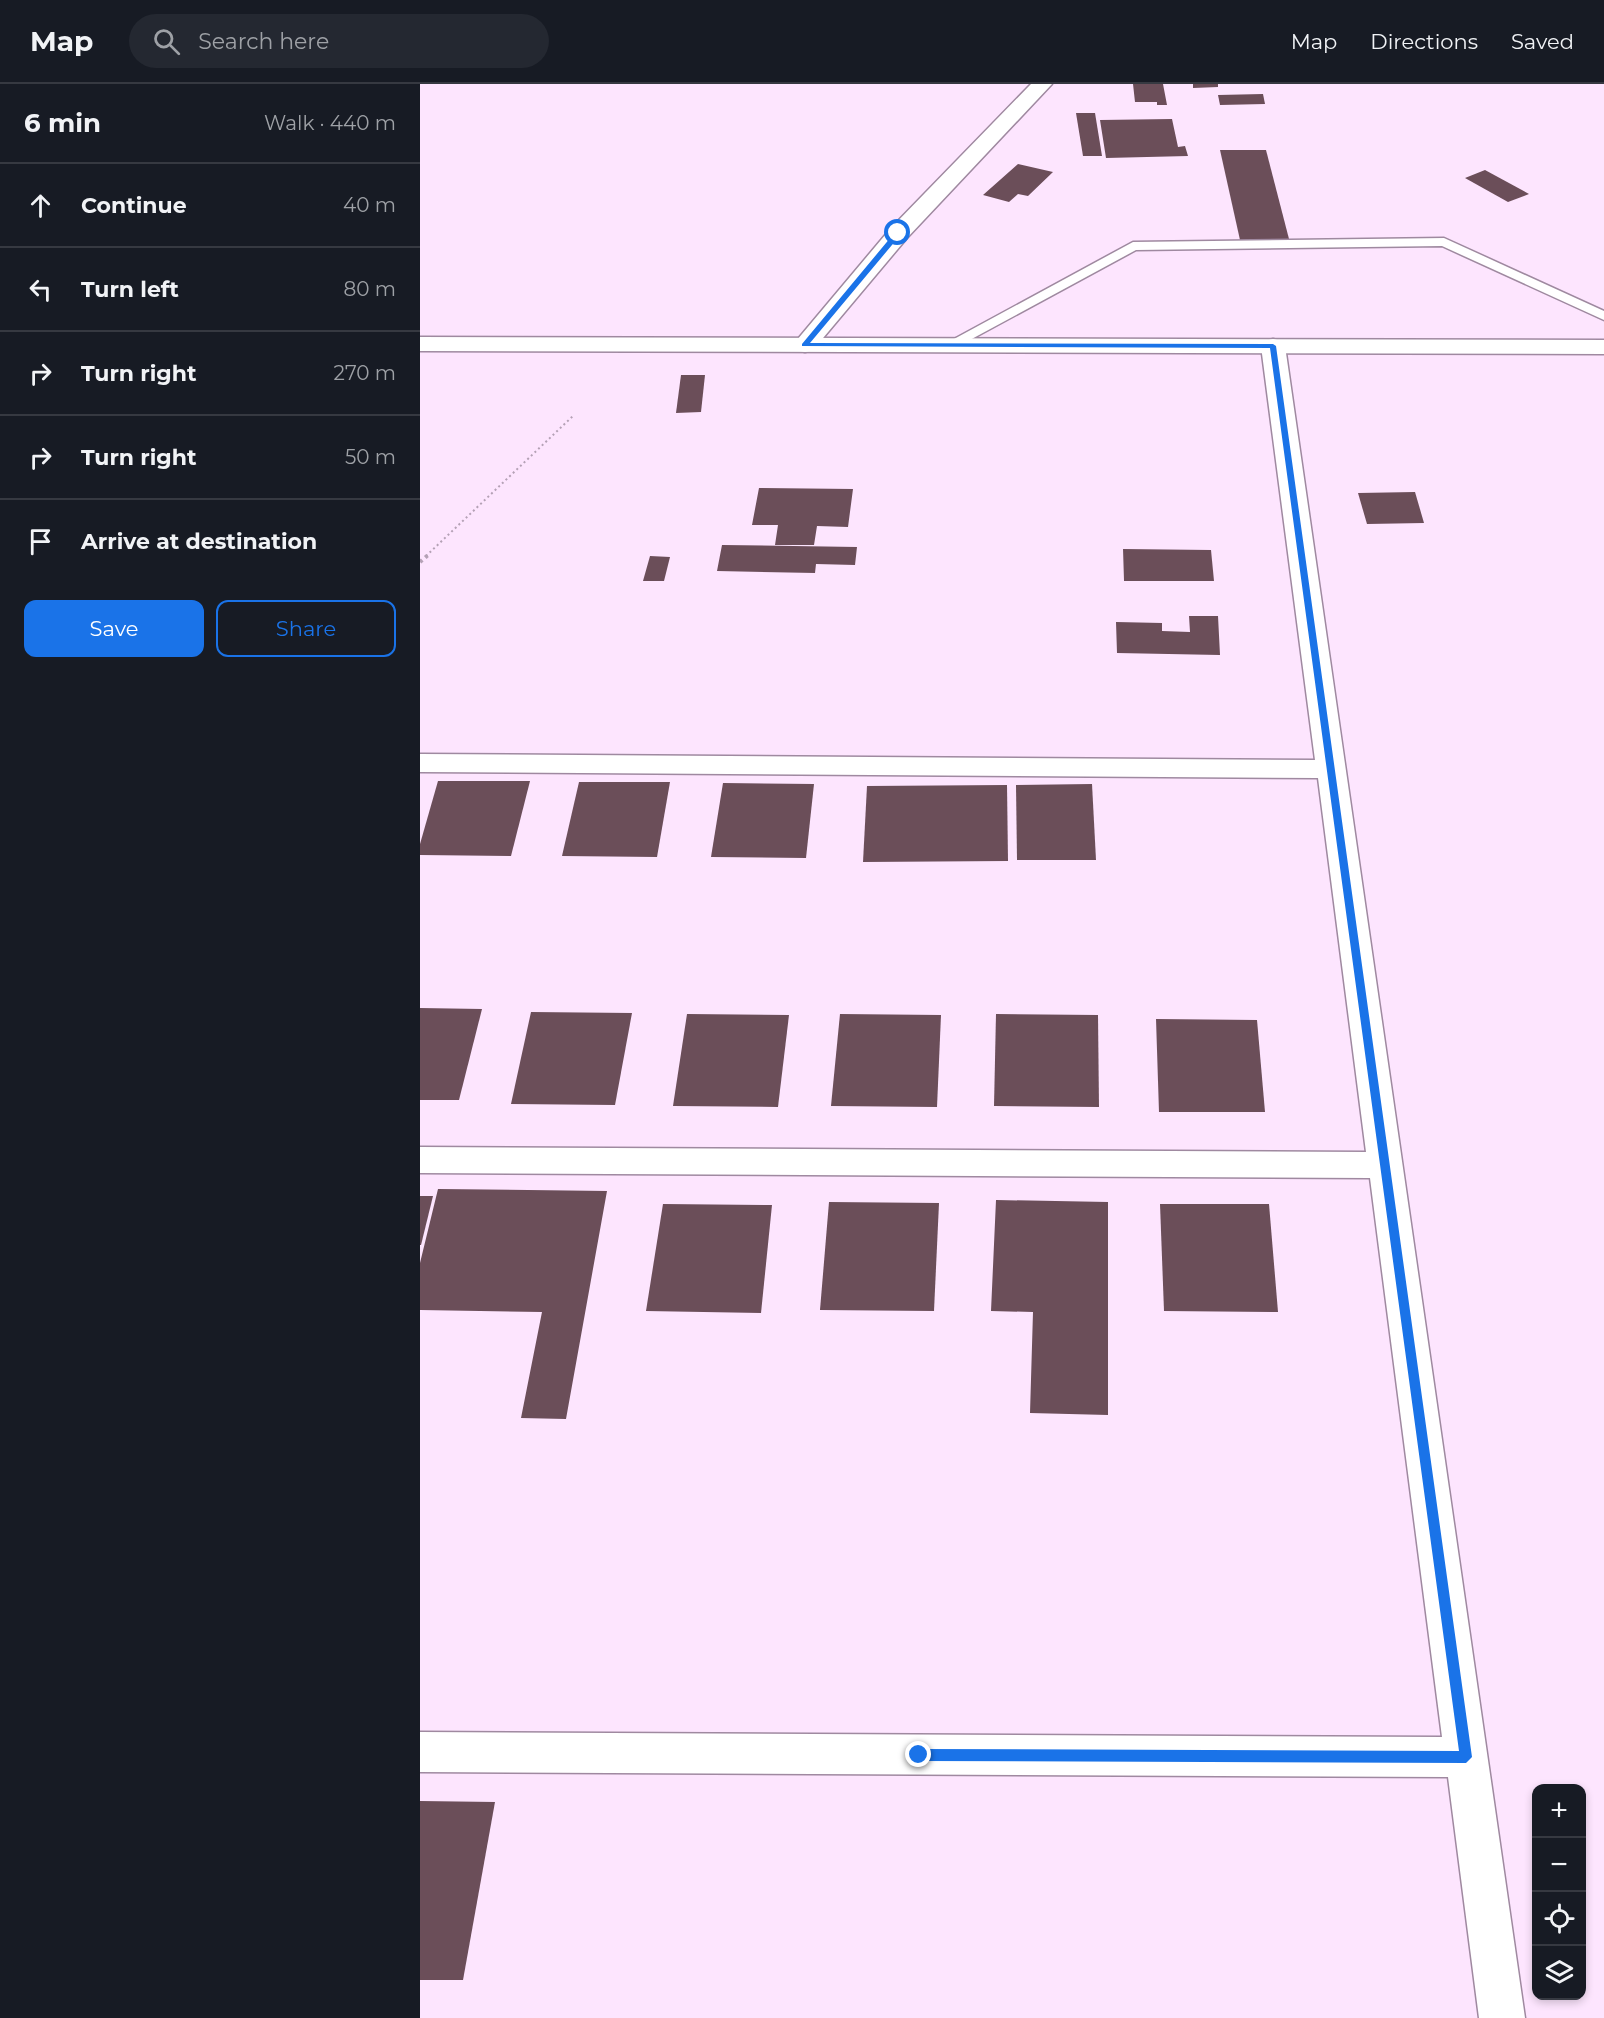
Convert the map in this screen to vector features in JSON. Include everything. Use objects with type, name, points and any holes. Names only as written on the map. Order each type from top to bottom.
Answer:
[{"type":"street","points":[[805,345],[898,233],[1042,84]]},
{"type":"street","points":[[420,344],[1604,347]]},
{"type":"street","points":[[1273,346],[1502,2018]]},
{"type":"street","points":[[420,763],[1331,770]]},
{"type":"street","points":[[420,1160],[1385,1165]]},
{"type":"street","points":[[420,1752],[1466,1757]]},
{"type":"lane","points":[[950,345],[1133,246],[1444,242],[1604,316]]},
{"type":"path","points":[[420,562],[574,415]]},
{"type":"building","points":[[1133,84],[1163,84],[1167,105],[1157,105],[1157,102],[1135,102]]},
{"type":"building","points":[[1193,84],[1218,84],[1218,87],[1193,88]]},
{"type":"building","points":[[1263,94],[1265,104],[1220,105],[1218,95]]},
{"type":"building","points":[[1076,113],[1095,113],[1102,156],[1083,156]]},
{"type":"building","points":[[1172,119],[1178,147],[1185,146],[1188,156],[1106,158],[1100,120]]},
{"type":"building","points":[[1220,150],[1266,150],[1289,239],[1240,240]]},
{"type":"building","points":[[1018,164],[1053,172],[1028,196],[1018,194],[1009,202],[983,195]]},
{"type":"building","points":[[1485,170],[1529,194],[1508,202],[1465,178]]},
{"type":"building","points":[[681,375],[705,375],[701,412],[676,413]]},
{"type":"building","points":[[759,488],[853,489],[848,527],[817,526],[814,545],[775,545],[778,525],[752,525]]},
{"type":"building","points":[[1415,492],[1424,523],[1367,524],[1358,493]]},
{"type":"building","points":[[722,545],[857,547],[855,565],[816,564],[815,573],[717,571]]},
{"type":"building","points":[[1123,549],[1211,550],[1214,581],[1124,581]]},
{"type":"building","points":[[650,556],[670,557],[664,581],[643,581]]},
{"type":"building","points":[[1189,616],[1218,616],[1220,655],[1117,653],[1116,622],[1162,623],[1162,631],[1190,632]]},
{"type":"building","points":[[438,781],[530,781],[511,856],[420,855],[420,844]]},
{"type":"building","points":[[579,782],[670,782],[657,857],[562,856]]},
{"type":"building","points":[[723,783],[814,784],[806,858],[711,857]]},
{"type":"building","points":[[1092,784],[1096,860],[1017,860],[1016,785]]},
{"type":"building","points":[[1007,785],[1008,861],[863,862],[867,786]]},
{"type":"building","points":[[420,1008],[482,1009],[459,1100],[420,1100]]},
{"type":"building","points":[[531,1012],[632,1013],[615,1105],[511,1104]]},
{"type":"building","points":[[687,1014],[789,1015],[778,1107],[673,1106]]},
{"type":"building","points":[[840,1014],[941,1015],[937,1107],[831,1106]]},
{"type":"building","points":[[996,1014],[1098,1015],[1099,1107],[994,1106]]},
{"type":"building","points":[[1156,1019],[1257,1020],[1265,1112],[1159,1112]]},
{"type":"building","points":[[438,1189],[607,1191],[566,1419],[521,1418],[542,1312],[420,1310],[420,1263]]},
{"type":"building","points":[[420,1196],[433,1196],[421,1245],[420,1245]]},
{"type":"building","points":[[996,1200],[1108,1202],[1108,1415],[1030,1413],[1033,1312],[991,1311]]},
{"type":"building","points":[[829,1202],[939,1203],[934,1311],[820,1310]]},
{"type":"building","points":[[663,1204],[772,1205],[761,1313],[646,1311]]},
{"type":"building","points":[[1160,1204],[1269,1204],[1278,1312],[1164,1311]]},
{"type":"building","points":[[420,1801],[495,1802],[463,1980],[420,1980]]},
{"type":"route","points":[[898,233],[805,345],[1273,346],[1466,1757],[919,1755]]}]
